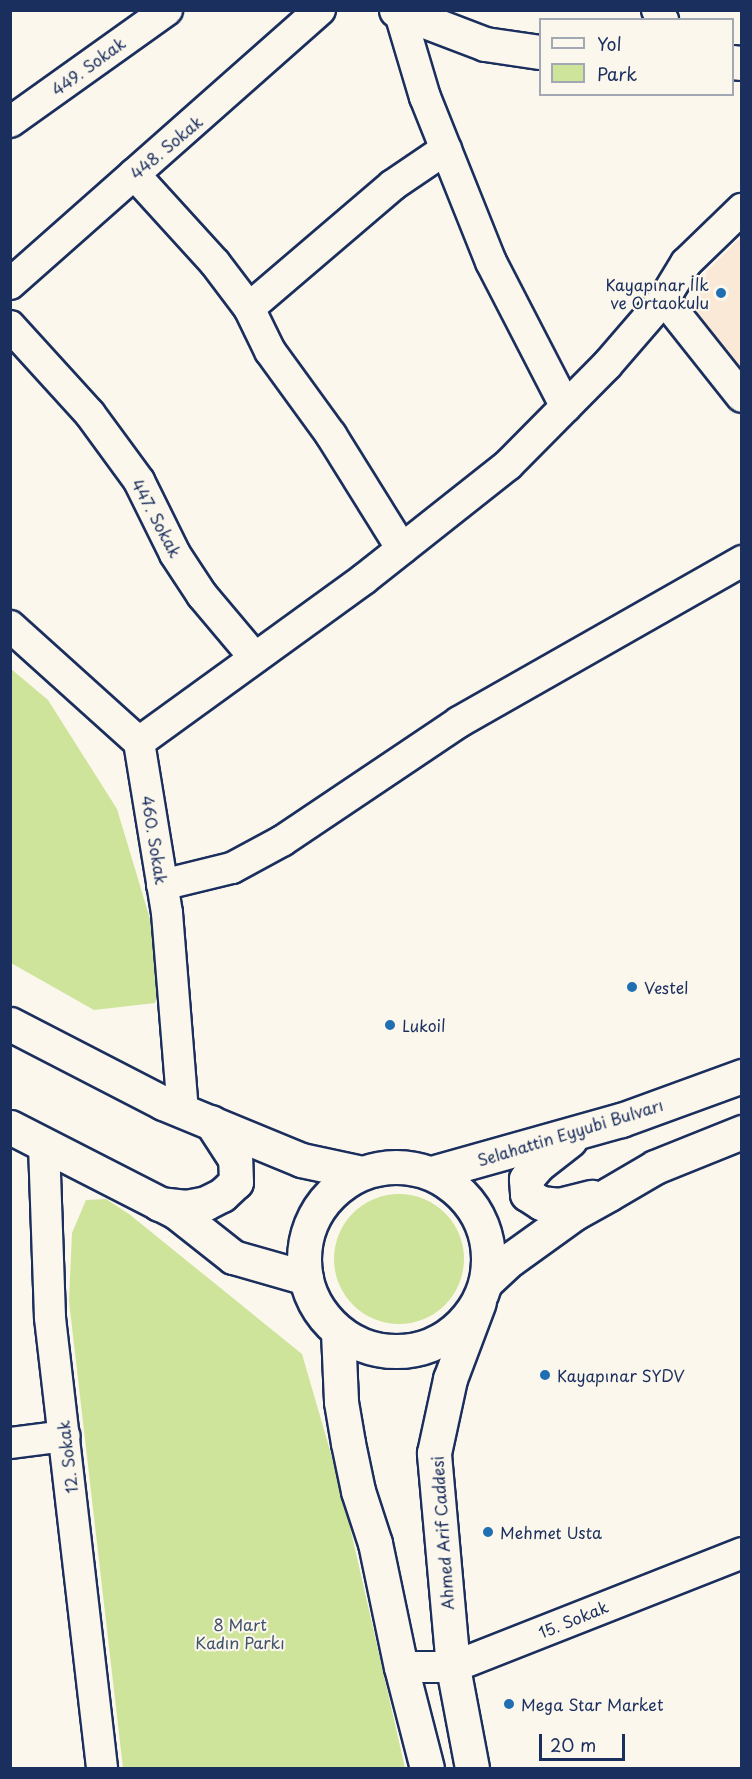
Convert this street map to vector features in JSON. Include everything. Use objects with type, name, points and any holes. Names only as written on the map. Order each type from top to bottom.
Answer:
[{"type":"main road","points":[[398,11],[485,44],[539,52]]},
{"type":"main road","points":[[10,1024],[162,1103],[301,1160],[362,1173]]},
{"type":"main road","name":"Selahattin Eyyubi Bulvarı","points":[[432,1173],[621,1120],[741,1076]]},
{"type":"main road","points":[[159,1204],[186,1207],[206,1203],[222,1195],[236,1182],[236,1159],[197,1116]]},
{"type":"main road","points":[[10,1127],[176,1212],[233,1257],[306,1278]]},
{"type":"main road","points":[[581,1131],[539,1164],[526,1179],[527,1194],[541,1203],[559,1205],[609,1194]]},
{"type":"main road","points":[[483,1291],[489,1255],[484,1229],[472,1206],[455,1186],[432,1173],[409,1167],[385,1167],[362,1173],[339,1186],[322,1205],[309,1228],[304,1253],[306,1278],[312,1299],[323,1317],[338,1332],[363,1346],[391,1352],[419,1349],[445,1338],[466,1320],[483,1291],[511,1258],[575,1213],[655,1167],[741,1132]]},
{"type":"main road","name":"Ahmed Arif Caddesi","points":[[472,1768],[453,1667],[434,1453],[450,1379],[483,1291]]},
{"type":"main road","points":[[338,1332],[341,1402],[348,1443],[358,1491],[375,1542],[401,1667],[428,1768]]},
{"type":"street","name":"449. Sokak","points":[[10,122],[167,10]]},
{"type":"street","name":"448. Sokak","points":[[10,284],[320,10]]},
{"type":"street","points":[[398,11],[425,97],[491,262],[566,407]]},
{"type":"street","points":[[249,308],[393,185],[446,149]]},
{"type":"street","points":[[134,174],[214,263],[249,308],[270,351],[331,435],[402,549]]},
{"type":"street","points":[[10,626],[139,742],[402,549],[508,465],[607,365],[664,299],[686,263],[741,209]]},
{"type":"street","points":[[664,299],[741,397]]},
{"type":"street","name":"447. Sokak","points":[[10,326],[90,414],[139,481],[175,554],[202,596],[255,658]]},
{"type":"street","points":[[162,885],[232,867],[282,840],[459,722],[741,561]]},
{"type":"street","name":"460. Sokak","points":[[139,742],[197,1116]]},
{"type":"street","name":"12. Sokak","points":[[44,1145],[50,1318],[102,1768]]},
{"type":"street","points":[[10,1443],[65,1436]]},
{"type":"street","name":"15. Sokak","points":[[401,1667],[453,1667],[741,1552]]},
{"type":"shaded area","name":"Kayapınar İlk ve Ortaokulu","points":[[741,237],[741,372],[694,315],[707,271]]},
{"type":"green space","points":[[10,668],[48,700],[117,809],[165,969],[155,1003],[94,1010],[11,963]]},
{"type":"green space","points":[[399,1194],[424,1199],[445,1213],[459,1234],[464,1259],[459,1284],[445,1305],[424,1319],[399,1324],[374,1319],[353,1305],[339,1284],[334,1259],[339,1234],[353,1213],[374,1199]]},
{"type":"green space","name":"8 Mart Kadın Parkı","points":[[106,1199],[129,1214],[302,1354],[342,1492],[405,1768],[123,1768],[69,1301],[72,1233],[86,1200]]},
{"type":"place","name":"Kayapınar İlk ve Ortaokulu","points":[[721,293]]},
{"type":"place","name":"Vestel","points":[[632,987]]},
{"type":"place","name":"Lukoil","points":[[390,1025]]},
{"type":"place","name":"Kayapınar SYDV","points":[[545,1375]]},
{"type":"place","name":"Mehmet Usta","points":[[488,1532]]},
{"type":"place","name":"Mega Star Market","points":[[509,1704]]}]
